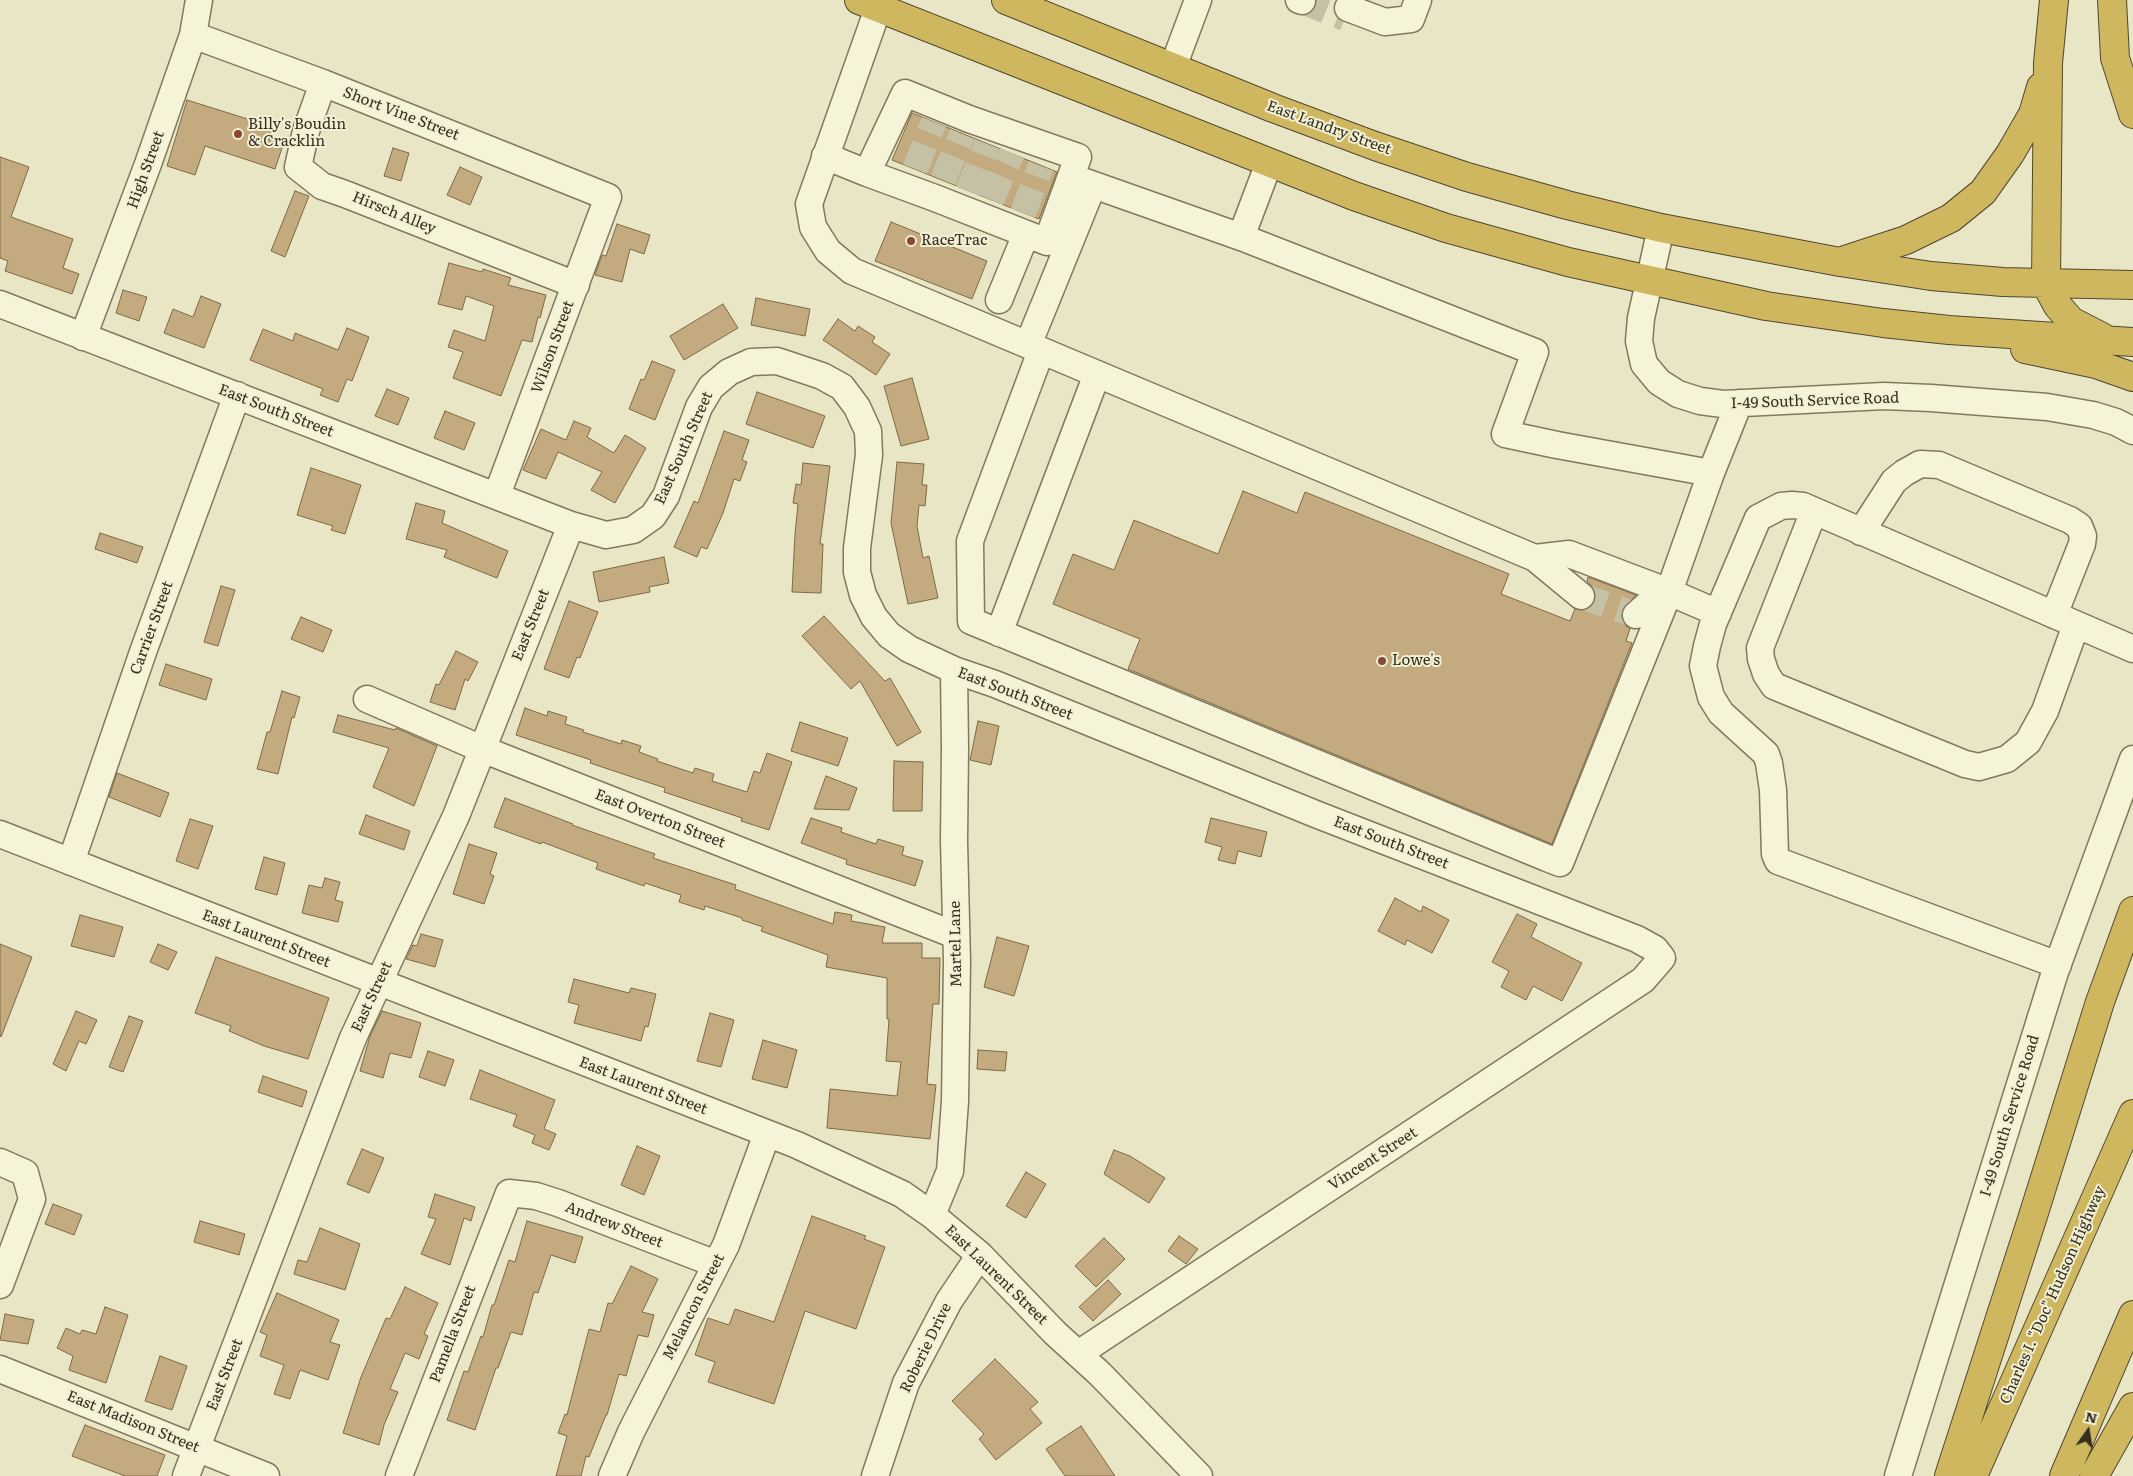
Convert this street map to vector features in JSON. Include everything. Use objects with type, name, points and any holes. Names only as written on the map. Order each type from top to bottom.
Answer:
[{"type":"highway","name":"East Landry Street","points":[[1006,0],[1375,146],[1458,174],[1567,205],[1662,228],[1840,262],[1931,276],[2046,284],[2133,285]]},
{"type":"highway","points":[[2054,0],[2048,64],[2046,284],[2058,306],[2071,321],[2122,341]]},
{"type":"highway","points":[[2112,0],[2115,58],[2133,114]]},
{"type":"highway","points":[[873,3],[919,24],[1354,196],[1446,228],[1568,262],[1766,306],[1948,330],[2122,341]]},
{"type":"highway","points":[[1840,262],[1906,240],[1933,227],[1951,218],[1983,192],[2010,154],[2034,114],[2048,64]]},
{"type":"highway","points":[[1948,330],[2052,356],[2096,364],[2133,377]]},
{"type":"highway","points":[[1949,1476],[2100,1002],[2133,911]]},
{"type":"highway","name":"Charles I. \"Doc\" Hudson Highway","points":[[1973,1476],[2133,1114]]},
{"type":"highway","points":[[2064,1476],[2133,1315]]},
{"type":"highway","points":[[2094,1476],[2133,1406]]},
{"type":"street","name":"High Street","points":[[83,337],[148,164],[193,35],[199,0]]},
{"type":"street","points":[[1173,67],[1198,0]]},
{"type":"street","points":[[873,3],[810,204],[813,227],[828,251],[852,271],[1535,558],[1581,596]]},
{"type":"street","points":[[1346,13],[1382,34],[1408,29],[1415,9]]},
{"type":"street","name":"Short Vine Street","points":[[193,35],[323,83],[608,197]]},
{"type":"street","name":"Hirsch Alley","points":[[323,83],[306,131],[298,167],[322,186],[576,285]]},
{"type":"street","points":[[868,173],[905,93],[938,115],[1015,145],[1045,156],[1078,157],[1082,181]]},
{"type":"street","points":[[825,156],[868,173],[910,178],[975,204],[1036,234]]},
{"type":"street","points":[[1240,237],[1269,163]]},
{"type":"street","points":[[999,300],[1036,234],[1082,181]]},
{"type":"street","points":[[1082,181],[1240,237],[1535,352],[1505,434],[1712,473]]},
{"type":"street","name":"Wilson Street","points":[[497,496],[608,197]]},
{"type":"street","name":"I-49 South Service Road","points":[[1662,228],[1640,318],[1639,341],[1644,364],[1659,382],[1678,394],[1700,401],[1723,404],[1884,396],[1931,398],[2056,409],[2093,415],[2116,422],[2133,431]]},
{"type":"street","points":[[1036,234],[1035,348],[970,541],[972,621],[1560,863],[1739,403]]},
{"type":"street","name":"East South Street","points":[[0,304],[571,525],[606,535],[633,530],[653,516],[666,496],[699,407],[711,386],[729,372],[752,362],[777,361],[822,376],[842,387],[857,407],[868,431],[869,455],[857,548],[857,572],[863,595],[874,616],[890,635],[909,649],[954,670],[995,684],[1309,811],[1637,939],[1655,950],[1662,958]]},
{"type":"street","points":[[999,633],[1097,374]]},
{"type":"street","name":"Carrier Street","points":[[72,862],[137,670],[237,396]]},
{"type":"street","points":[[1814,511],[1760,648],[1766,674],[1774,686],[1965,764],[1979,767],[2008,759],[2028,742],[2045,711],[2082,544],[2083,536],[2079,526],[2070,520],[1939,465],[1920,464],[1904,472],[1894,481],[1861,532]]},
{"type":"street","points":[[2058,965],[1778,861],[1775,854],[1772,777],[1766,754],[1721,712],[1711,697],[1706,682],[1704,666],[1706,646],[1758,518],[1780,506],[1803,506],[2133,649]]},
{"type":"street","name":"East Street","points":[[186,1476],[353,1038],[456,816],[571,525]]},
{"type":"street","points":[[1535,558],[1569,554],[1612,569],[1718,613]]},
{"type":"street","points":[[1636,615],[1666,592]]},
{"type":"street","name":"Martel Lane","points":[[932,1215],[950,1172],[957,1054],[954,670]]},
{"type":"street","name":"East Overton Street","points":[[368,699],[482,749],[955,935]]},
{"type":"street","name":"I-49 South Service Road","points":[[1898,1476],[2058,965],[2133,759]]},
{"type":"street","name":"East Laurent Street","points":[[0,834],[767,1134],[902,1194],[932,1215],[980,1255],[1199,1476]]},
{"type":"street","name":"Vincent Street","points":[[1078,1354],[1643,980],[1662,958]]},
{"type":"street","name":"Melancon Street","points":[[612,1476],[631,1432],[726,1245],[767,1134]]},
{"type":"street","points":[[0,1162],[25,1173],[32,1199],[0,1285]]},
{"type":"street","name":"Andrew Street","points":[[509,1193],[536,1196],[558,1203],[716,1264]]},
{"type":"street","name":"Pamella Street","points":[[399,1476],[509,1193]]},
{"type":"street","name":"Roberie Drive","points":[[875,1476],[906,1383],[949,1301],[980,1255]]},
{"type":"street","name":"East Madison Street","points":[[0,1369],[266,1476]]},
{"type":"building","name":"Billy's Boudin & Cracklin","points":[[187,100],[273,127],[269,140],[283,145],[275,169],[205,146],[195,175],[167,166]]},
{"type":"building","name":"RaceTrac","points":[[912,113],[1057,172],[1039,219],[892,160]]},
{"type":"building","points":[[393,148],[409,153],[401,181],[384,176]]},
{"type":"building","points":[[0,157],[29,167],[11,217],[73,239],[63,268],[79,274],[72,294],[5,271],[8,261],[0,258]]},
{"type":"building","points":[[460,167],[482,177],[470,205],[447,195]]},
{"type":"building","points":[[295,191],[309,196],[285,257],[271,251]]},
{"type":"building","name":"RaceTrac","points":[[891,222],[987,261],[972,299],[875,261]]},
{"type":"building","points":[[617,224],[650,235],[644,254],[630,249],[622,282],[595,275],[602,255],[606,256]]},
{"type":"building","points":[[449,263],[482,272],[483,269],[511,278],[508,285],[546,295],[532,342],[522,340],[501,396],[453,378],[463,352],[448,347],[454,330],[485,341],[494,306],[466,296],[462,310],[438,304]]},
{"type":"building","points":[[123,290],[147,297],[139,321],[116,313]]},
{"type":"building","points":[[201,296],[221,304],[204,348],[164,333],[173,309],[193,317]]},
{"type":"building","points":[[756,298],[810,309],[805,336],[751,325]]},
{"type":"building","points":[[723,304],[738,328],[684,360],[670,336]]},
{"type":"building","points":[[838,319],[855,331],[858,326],[875,337],[872,342],[890,354],[876,375],[823,340]]},
{"type":"building","points":[[347,328],[369,337],[352,381],[347,379],[338,402],[320,395],[323,389],[250,360],[263,329],[293,341],[295,333],[338,350]]},
{"type":"building","points":[[652,361],[675,370],[655,420],[629,409],[641,379],[644,380]]},
{"type":"building","points":[[912,378],[929,439],[901,446],[884,386]]},
{"type":"building","points":[[387,389],[409,398],[398,425],[375,416]]},
{"type":"building","points":[[757,392],[825,416],[813,448],[746,424]]},
{"type":"building","points":[[445,411],[475,423],[464,450],[434,438]]},
{"type":"building","points":[[574,421],[591,428],[587,437],[614,453],[625,435],[646,448],[615,503],[591,490],[602,472],[558,452],[546,479],[523,470],[541,429],[566,440]]},
{"type":"building","points":[[724,431],[749,440],[742,460],[747,462],[740,481],[734,479],[723,513],[707,549],[701,547],[697,557],[674,547],[694,501],[698,503]]},
{"type":"building","points":[[897,462],[924,464],[922,485],[927,485],[925,506],[919,505],[917,526],[923,558],[929,556],[938,598],[908,604],[891,523]]},
{"type":"building","points":[[803,463],[830,466],[820,544],[823,544],[821,593],[792,592],[798,504],[793,503],[796,484],[801,485]]},
{"type":"building","points":[[311,468],[361,485],[345,534],[331,530],[333,526],[297,515]]},
{"type":"building","name":"Lowe's","points":[[1243,491],[1297,513],[1305,492],[1509,574],[1501,594],[1570,621],[1575,609],[1587,610],[1596,599],[1595,590],[1587,581],[1588,577],[1636,595],[1622,611],[1621,618],[1630,629],[1626,641],[1632,643],[1552,844],[1128,669],[1140,639],[1053,604],[1073,554],[1114,570],[1134,520],[1218,554]]},
{"type":"building","points":[[416,503],[445,511],[442,523],[508,551],[497,578],[444,557],[447,550],[406,539]]},
{"type":"building","points":[[100,533],[143,547],[137,563],[95,549]]},
{"type":"building","points":[[664,557],[669,583],[649,587],[650,592],[599,602],[593,572]]},
{"type":"building","points":[[221,586],[235,590],[218,646],[204,642]]},
{"type":"building","points":[[569,601],[598,612],[580,658],[577,657],[569,678],[544,669]]},
{"type":"building","points":[[824,616],[885,681],[890,678],[921,732],[897,746],[860,681],[851,689],[802,636]]},
{"type":"building","points":[[301,617],[332,630],[323,652],[291,639]]},
{"type":"building","points":[[456,651],[478,662],[468,681],[465,679],[455,710],[430,702],[436,684],[439,685]]},
{"type":"building","points":[[166,664],[212,679],[206,700],[159,685]]},
{"type":"building","points":[[282,691],[300,697],[294,718],[292,717],[278,774],[257,769],[267,732],[270,732]]},
{"type":"building","points":[[525,708],[547,716],[548,711],[567,717],[565,724],[584,730],[583,732],[621,744],[622,740],[641,746],[639,752],[658,759],[657,761],[693,773],[695,768],[714,774],[712,781],[747,792],[754,771],[760,773],[767,753],[792,762],[769,830],[741,821],[742,818],[664,792],[665,788],[590,763],[591,760],[516,735]]},
{"type":"building","points":[[338,715],[395,730],[396,728],[437,746],[414,806],[373,787],[389,748],[333,732]]},
{"type":"building","points":[[978,721],[999,726],[991,765],[970,760]]},
{"type":"building","points":[[800,722],[848,738],[838,766],[791,751]]},
{"type":"building","points":[[894,761],[923,762],[922,811],[893,811]]},
{"type":"building","points":[[117,773],[169,793],[160,817],[109,797]]},
{"type":"building","points":[[826,776],[857,788],[849,810],[814,809]]},
{"type":"building","points":[[505,798],[572,825],[655,854],[653,858],[736,885],[735,889],[833,924],[835,912],[852,915],[851,921],[885,927],[882,943],[922,943],[922,958],[940,958],[939,1004],[933,1004],[927,1084],[936,1085],[930,1139],[827,1128],[830,1089],[897,1096],[901,1062],[886,1061],[889,1019],[887,1019],[887,978],[826,967],[828,955],[761,931],[763,927],[742,920],[742,918],[705,906],[704,910],[679,902],[681,895],[645,883],[644,886],[596,869],[598,863],[542,842],[541,844],[494,827]]},
{"type":"building","points":[[366,815],[410,831],[404,850],[359,834]]},
{"type":"building","points":[[811,818],[842,828],[841,832],[876,844],[878,839],[904,847],[902,855],[923,861],[915,886],[846,864],[847,860],[801,843]]},
{"type":"building","points":[[1211,818],[1267,832],[1261,857],[1238,851],[1235,864],[1218,860],[1222,847],[1205,842]]},
{"type":"building","points":[[190,819],[213,826],[198,869],[176,861]]},
{"type":"building","points":[[469,844],[497,853],[490,874],[494,876],[484,904],[453,894]]},
{"type":"building","points":[[264,857],[285,863],[277,895],[255,889]]},
{"type":"building","points":[[325,878],[340,882],[335,900],[343,902],[338,922],[302,913],[309,885],[322,888]]},
{"type":"building","points":[[1395,898],[1421,912],[1423,906],[1449,920],[1432,953],[1407,940],[1405,945],[1378,931]]},
{"type":"building","points":[[1517,914],[1537,924],[1531,937],[1582,963],[1562,1001],[1533,986],[1526,1000],[1501,987],[1509,971],[1492,962]]},
{"type":"building","points":[[80,915],[123,927],[114,957],[71,946]]},
{"type":"building","points":[[421,934],[443,940],[435,967],[406,959],[413,945],[417,946]]},
{"type":"building","points":[[997,937],[1029,946],[1014,996],[984,987]]},
{"type":"building","points":[[0,944],[32,957],[1,1037],[0,1036]]},
{"type":"building","points":[[158,944],[177,952],[168,970],[150,962]]},
{"type":"building","points":[[216,957],[329,998],[308,1059],[264,1046],[229,1031],[231,1026],[195,1013]]},
{"type":"building","points":[[574,979],[629,993],[631,988],[656,994],[648,1027],[645,1026],[641,1041],[574,1023],[579,1005],[568,1002]]},
{"type":"building","points":[[76,1011],[97,1020],[86,1044],[79,1041],[66,1071],[53,1064]]},
{"type":"building","points":[[382,1011],[421,1023],[411,1058],[390,1053],[383,1078],[360,1071],[370,1036]]},
{"type":"building","points":[[710,1013],[734,1020],[721,1067],[697,1061]]},
{"type":"building","points":[[129,1016],[143,1021],[123,1072],[109,1067]]},
{"type":"building","points":[[763,1040],[797,1050],[787,1088],[752,1079]]},
{"type":"building","points":[[978,1050],[1007,1052],[1005,1071],[977,1069]]},
{"type":"building","points":[[428,1051],[454,1060],[445,1086],[419,1077]]},
{"type":"building","points":[[480,1070],[555,1100],[544,1129],[556,1134],[549,1150],[532,1143],[535,1135],[513,1126],[517,1115],[470,1099]]},
{"type":"building","points":[[263,1076],[307,1091],[302,1107],[258,1092]]},
{"type":"building","points":[[637,1146],[660,1156],[644,1195],[621,1185]]},
{"type":"building","points":[[362,1149],[384,1158],[369,1193],[347,1184]]},
{"type":"building","points":[[1114,1150],[1130,1156],[1165,1178],[1149,1203],[1104,1174]]},
{"type":"building","points":[[1026,1172],[1046,1184],[1026,1218],[1006,1206]]},
{"type":"building","points":[[435,1194],[475,1207],[471,1221],[464,1218],[450,1265],[421,1254],[436,1219],[428,1217]]},
{"type":"building","points":[[53,1204],[82,1215],[74,1235],[45,1224]]},
{"type":"building","points":[[812,1216],[866,1236],[864,1239],[885,1247],[856,1329],[805,1311],[774,1404],[708,1382],[715,1362],[695,1355],[708,1318],[729,1325],[735,1309],[774,1322]]},
{"type":"building","points":[[200,1221],[245,1234],[239,1255],[194,1242]]},
{"type":"building","points":[[527,1221],[583,1237],[575,1263],[551,1255],[538,1293],[534,1292],[522,1335],[511,1332],[498,1368],[496,1368],[475,1430],[447,1420],[464,1371],[468,1372],[481,1336],[483,1337],[492,1305],[494,1305],[509,1260],[515,1262]]},
{"type":"building","points":[[320,1228],[360,1244],[345,1290],[294,1274],[298,1260],[307,1262]]},
{"type":"building","points":[[1179,1236],[1198,1249],[1186,1264],[1168,1251]]},
{"type":"building","points":[[1104,1238],[1125,1259],[1096,1287],[1075,1266]]},
{"type":"building","points":[[631,1266],[658,1279],[642,1312],[654,1315],[648,1337],[638,1335],[626,1376],[619,1374],[607,1415],[589,1457],[586,1456],[581,1476],[556,1476],[567,1436],[558,1433],[565,1414],[567,1415],[589,1329],[600,1332],[608,1303],[612,1304]]},
{"type":"building","points":[[1108,1280],[1121,1294],[1093,1321],[1079,1307]]},
{"type":"building","points":[[405,1287],[438,1303],[424,1334],[428,1336],[419,1359],[405,1353],[390,1389],[398,1392],[384,1425],[379,1445],[343,1433],[361,1377],[386,1318],[390,1319]]},
{"type":"building","points":[[277,1293],[339,1320],[330,1342],[340,1345],[328,1380],[300,1370],[290,1399],[274,1394],[284,1365],[260,1356],[267,1335],[260,1332]]},
{"type":"building","points":[[105,1307],[128,1315],[106,1383],[69,1370],[73,1356],[57,1348],[66,1328],[80,1334],[82,1330],[96,1334]]},
{"type":"building","points":[[5,1314],[34,1320],[28,1344],[0,1340]]},
{"type":"building","points":[[160,1356],[187,1366],[172,1410],[145,1401]]},
{"type":"building","points":[[995,1359],[1038,1402],[1030,1409],[1042,1423],[996,1460],[979,1439],[984,1434],[952,1401]]},
{"type":"building","points":[[85,1425],[165,1455],[157,1476],[125,1476],[72,1456]]},
{"type":"building","points":[[1081,1426],[1115,1476],[1065,1476],[1046,1449]]},
{"type":"tunnel","points":[[1302,1],[1345,18]]},
{"type":"tunnel","points":[[915,169],[934,122]]},
{"type":"tunnel","points":[[943,180],[962,134]]},
{"type":"tunnel","points":[[968,191],[987,144]]},
{"type":"tunnel","points":[[991,200],[1012,153]]},
{"type":"tunnel","points":[[1023,213],[1041,166]]},
{"type":"tunnel","points":[[1581,596],[1636,615]]},
{"type":"place","name":"Billy's Boudin & Cracklin","points":[[238,134]]},
{"type":"place","name":"RaceTrac","points":[[911,241]]},
{"type":"place","name":"Lowe's","points":[[1382,661]]}]
